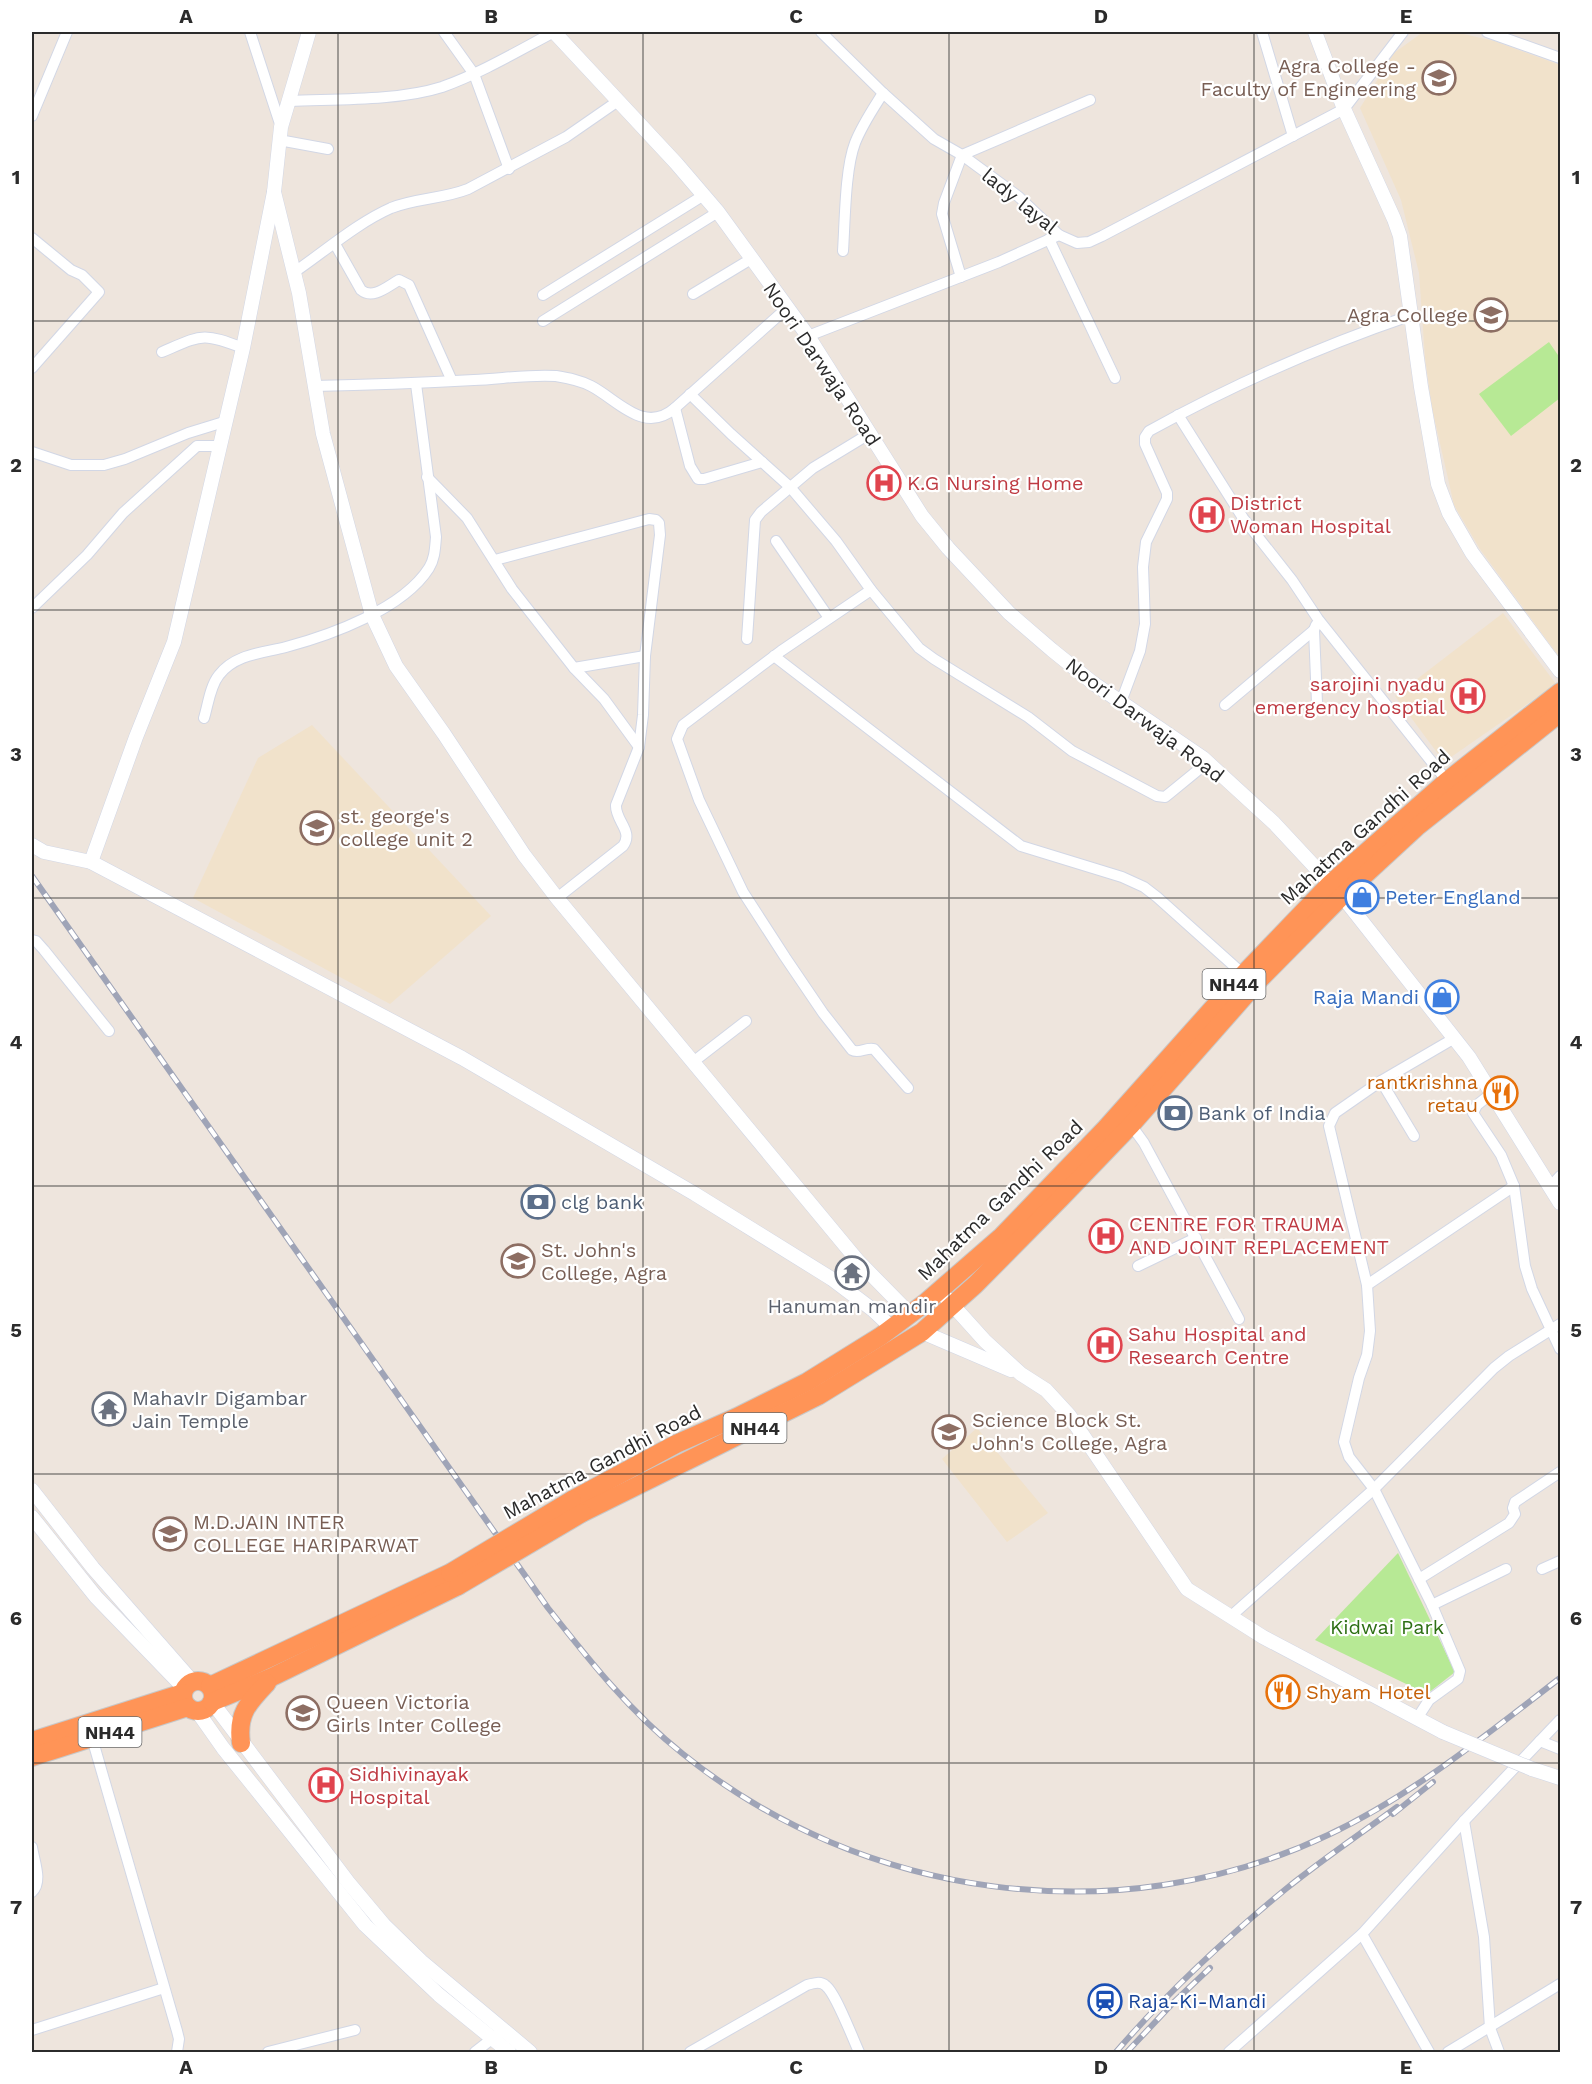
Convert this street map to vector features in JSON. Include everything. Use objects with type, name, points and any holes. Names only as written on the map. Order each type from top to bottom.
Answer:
[{"type":"highway","name":"Mahatma Gandhi Road","points":[[32,1741],[272,1677],[454,1579],[676,1444],[807,1382],[911,1315],[1002,1236],[1106,1128],[1243,974],[1336,890],[1447,781],[1560,692]]},
{"type":"highway","name":"Mahatma Gandhi Road","points":[[577,1506],[818,1396],[921,1332],[983,1277],[1131,1125],[1336,890],[1560,714]]},
{"type":"highway","name":"Mahatma Gandhi Road","points":[[32,1757],[92,1738],[195,1696],[454,1579]]},
{"type":"highway","points":[[242,1743],[239,1729],[247,1705],[272,1677]]},
{"type":"street","points":[[32,116],[67,32]]},
{"type":"street","points":[[249,32],[280,133]]},
{"type":"street","points":[[91,862],[136,737],[174,642],[243,348],[274,192],[280,133],[309,32]]},
{"type":"street","points":[[444,32],[474,74],[509,169]]},
{"type":"street","points":[[290,101],[390,96],[440,87],[474,74],[554,32]]},
{"type":"street","name":"Noori Darwaja Road","points":[[554,32],[718,212],[808,336],[922,516],[974,576],[1010,613],[1052,650],[1121,702],[1208,762],[1274,823],[1336,890],[1469,1057],[1560,1203]]},
{"type":"street","name":"lady layal","points":[[821,32],[934,139],[962,155],[1030,206],[1054,237],[1077,243],[1095,239],[1344,109]]},
{"type":"street","points":[[1262,32],[1293,136]]},
{"type":"street","points":[[1315,32],[1344,109],[1400,236],[1420,387],[1438,484],[1449,513],[1472,553],[1560,671]]},
{"type":"street","points":[[1344,109],[1403,32]]},
{"type":"street","points":[[1487,32],[1560,58]]},
{"type":"street","points":[[843,251],[850,161],[854,145],[883,93]]},
{"type":"street","points":[[961,277],[942,214],[962,155],[1090,100]]},
{"type":"street","points":[[293,273],[375,217],[402,204],[452,195],[509,169],[566,137],[618,101]]},
{"type":"street","points":[[280,133],[328,149]]},
{"type":"street","points":[[274,192],[299,293],[323,434],[372,615],[396,666],[524,855],[557,898],[858,1261],[911,1315]]},
{"type":"street","points":[[543,295],[704,195]]},
{"type":"street","points":[[543,321],[718,212]]},
{"type":"street","points":[[808,336],[961,277],[1054,237],[1115,378]]},
{"type":"street","points":[[32,238],[71,270],[82,275],[99,292],[32,368]]},
{"type":"street","points":[[335,244],[365,294],[375,293],[399,280],[409,285],[452,381]]},
{"type":"street","points":[[693,294],[751,259]]},
{"type":"street","points":[[314,386],[416,384],[554,376],[591,385],[633,413],[646,418],[659,418],[675,408],[788,307]]},
{"type":"street","points":[[1121,702],[1140,651],[1144,631],[1143,567],[1146,542],[1167,499],[1167,493],[1145,444],[1145,437],[1149,431],[1326,345],[1412,315]]},
{"type":"street","points":[[162,352],[204,336],[214,337],[243,348]]},
{"type":"street","points":[[204,718],[214,684],[228,666],[250,655],[314,639],[372,615],[416,584],[429,567],[435,553],[436,537],[416,384]]},
{"type":"street","points":[[690,394],[790,487],[836,541],[905,633],[919,648],[934,659],[1028,717],[1072,751],[1157,796],[1165,797],[1208,762]]},
{"type":"street","points":[[675,408],[690,466],[698,479],[762,462]]},
{"type":"street","points":[[1178,416],[1243,518],[1292,580],[1316,624],[1447,781]]},
{"type":"street","points":[[32,452],[71,465],[104,465],[125,459],[179,436],[227,421]]},
{"type":"street","points":[[747,639],[755,520],[761,512],[813,468],[869,434]]},
{"type":"street","points":[[32,608],[87,555],[123,513],[197,446],[221,446]]},
{"type":"street","points":[[427,477],[467,518],[512,589],[574,668],[604,699],[639,747]]},
{"type":"street","points":[[495,560],[648,519],[659,523],[660,535],[645,656],[643,715],[639,747],[616,805],[616,814],[627,833],[626,841],[557,898]]},
{"type":"street","points":[[777,540],[829,618]]},
{"type":"street","points":[[871,590],[774,656],[683,726],[677,739],[679,751],[699,800],[743,892],[784,957],[852,1050],[857,1052],[867,1048],[874,1049],[908,1088]]},
{"type":"street","points":[[1316,624],[1317,704]]},
{"type":"street","points":[[1225,705],[1316,624]]},
{"type":"street","points":[[574,668],[645,656]]},
{"type":"street","points":[[774,656],[1021,846],[1122,877],[1144,887],[1243,974]]},
{"type":"street","points":[[32,845],[44,852],[91,862],[462,1058],[695,1194],[832,1279],[891,1328]]},
{"type":"street","points":[[32,940],[44,950],[109,1031]]},
{"type":"street","points":[[693,1062],[746,1021]]},
{"type":"street","points":[[1418,1718],[1429,1700],[1458,1679],[1459,1667],[1432,1605],[1374,1489],[1349,1457],[1344,1442],[1370,1331],[1367,1285],[1329,1126],[1335,1113],[1381,1081],[1454,1039]]},
{"type":"street","points":[[1381,1081],[1414,1136]]},
{"type":"street","points":[[1491,1094],[1477,1105],[1473,1113],[1501,1155],[1514,1186],[1526,1266],[1532,1289],[1560,1349]]},
{"type":"street","points":[[1131,1125],[1144,1143],[1239,1318]]},
{"type":"street","points":[[1550,1187],[1560,1176]]},
{"type":"street","points":[[1367,1285],[1514,1186]]},
{"type":"street","points":[[1138,1266],[1196,1238]]},
{"type":"street","points":[[857,1299],[874,1277]]},
{"type":"street","points":[[939,1290],[971,1328],[1021,1374]]},
{"type":"street","points":[[1230,1617],[1374,1489],[1494,1368],[1560,1324]]},
{"type":"street","points":[[921,1332],[1021,1374],[1046,1390],[1069,1415],[1187,1589],[1230,1617],[1443,1732],[1532,1769],[1560,1778]]},
{"type":"street","points":[[1419,1579],[1509,1523],[1515,1516],[1515,1502],[1560,1472]]},
{"type":"street","points":[[32,1490],[195,1696],[223,1748],[332,1874]]},
{"type":"street","points":[[32,1517],[96,1597],[242,1743],[365,1924],[402,1962],[453,1997],[498,2035],[530,2052]]},
{"type":"street","points":[[1542,1569],[1560,1561]]},
{"type":"street","points":[[1432,1605],[1506,1569]]},
{"type":"street","points":[[1229,2052],[1362,1934],[1464,1821],[1560,1720]]},
{"type":"street","points":[[92,1738],[178,2039],[177,2052]]},
{"type":"street","points":[[1540,1741],[1560,1749]]},
{"type":"street","points":[[1464,1821],[1484,1937],[1490,2028],[1499,2052]]},
{"type":"street","points":[[32,1847],[38,1880],[32,1892]]},
{"type":"street","points":[[1362,1934],[1429,2052]]},
{"type":"street","points":[[690,2052],[807,1985],[818,1983],[825,1984],[832,1993],[859,2052]]},
{"type":"street","points":[[1448,2052],[1560,1984]]},
{"type":"street","points":[[32,2030],[164,1988]]},
{"type":"street","points":[[268,2052],[355,2031]]},
{"type":"street","points":[[475,2052],[498,2035]]},
{"type":"street","points":[[498,2035],[508,2052]]},
{"type":"shaded area","name":"Agra College","points":[[1423,32],[1455,32],[1494,41],[1560,65],[1560,658],[1480,549],[1454,505],[1432,408],[1425,357],[1419,273],[1401,200],[1360,108],[1394,53]]},
{"type":"shaded area","points":[[1503,613],[1556,684],[1444,762],[1395,696]]},
{"type":"shaded area","name":"st. george's college unit 2","points":[[312,725],[491,916],[390,1004],[193,898],[258,758]]},
{"type":"shaded area","points":[[977,1428],[1048,1513],[1007,1542],[942,1459]]},
{"type":"green space","points":[[1549,342],[1560,358],[1560,398],[1511,436],[1479,394]]},
{"type":"green space","name":"Kidwai Park","points":[[1398,1553],[1455,1672],[1427,1694],[1315,1640]]},
{"type":"railway","points":[[32,876],[548,1608],[595,1666],[645,1721],[683,1754],[754,1803],[830,1842],[911,1870],[994,1886],[1079,1892],[1164,1885],[1247,1866],[1328,1835],[1359,1819],[1390,1802],[1448,1763],[1560,1678]]},
{"type":"railway","points":[[1393,1814],[1433,1782]]},
{"type":"railway","points":[[1116,2052],[1176,1987],[1242,1926],[1327,1857],[1397,1807]]},
{"type":"railway","points":[[1127,2052],[1210,1968]]},
{"type":"place","name":"Agra College - Faculty of Engineering","points":[[1439,78]]},
{"type":"place","name":"Agra College","points":[[1491,315]]},
{"type":"place","name":"K.G Nursing Home","points":[[884,483]]},
{"type":"place","name":"District Woman Hospital","points":[[1207,515]]},
{"type":"place","name":"sarojini nyadu emergency hosptial","points":[[1468,696]]},
{"type":"place","name":"st. george's college unit 2","points":[[317,828]]},
{"type":"place","name":"Peter England","points":[[1362,897]]},
{"type":"place","name":"Raja Mandi","points":[[1442,997]]},
{"type":"place","name":"rantkrishna retau","points":[[1501,1093]]},
{"type":"place","name":"Bank of India","points":[[1175,1113]]},
{"type":"place","name":"clg bank","points":[[538,1202]]},
{"type":"place","name":"CENTRE FOR TRAUMA AND JOINT REPLACEMENT","points":[[1106,1236]]},
{"type":"place","name":"St. John's College, Agra","points":[[518,1261]]},
{"type":"place","name":"Hanuman mandir","points":[[852,1273]]},
{"type":"place","name":"Sahu Hospital and Research Centre","points":[[1105,1345]]},
{"type":"place","name":"MahavIr Digambar Jain Temple","points":[[109,1409]]},
{"type":"place","name":"Science Block St. John's College, Agra","points":[[949,1432]]},
{"type":"place","name":"M.D.JAIN INTER COLLEGE HARIPARWAT","points":[[170,1534]]},
{"type":"place","name":"Shyam Hotel","points":[[1283,1692]]},
{"type":"place","name":"Queen Victoria Girls Inter College","points":[[303,1713]]},
{"type":"place","name":"Sidhivinayak Hospital","points":[[326,1785]]},
{"type":"place","name":"Raja-Ki-Mandi","points":[[1105,2001]]}]
